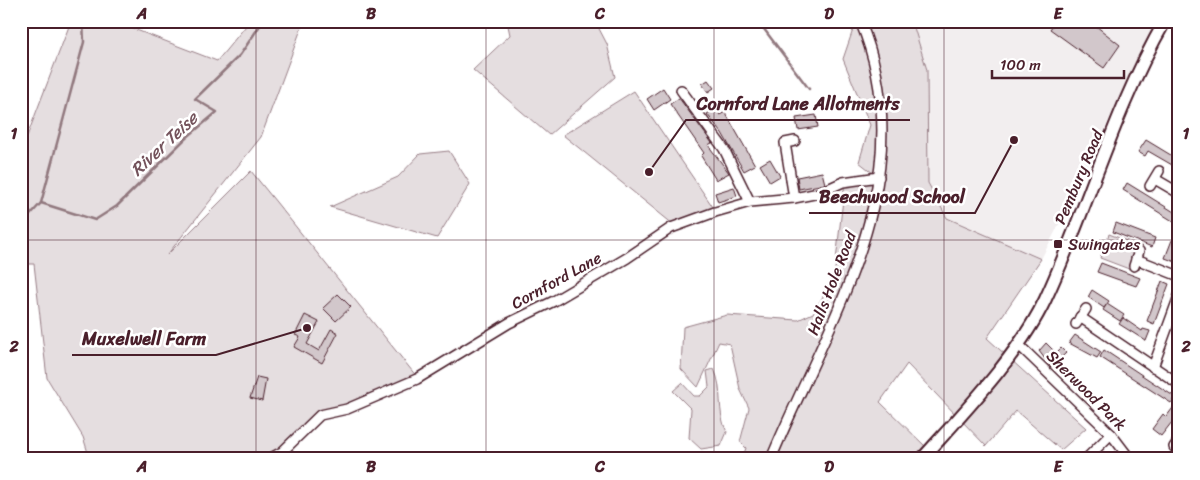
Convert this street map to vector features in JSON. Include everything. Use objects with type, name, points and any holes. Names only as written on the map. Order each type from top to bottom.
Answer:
[{"type":"main road","name":"Pembury Road","points":[[922,459],[1019,345],[1044,300],[1144,62],[1165,21]]},
{"type":"street","name":"Halls Hole Road","points":[[771,459],[790,413],[829,334],[866,238],[879,177],[883,142],[881,94],[875,64],[860,21]]},
{"type":"street","points":[[681,90],[724,149],[750,202]]},
{"type":"street","points":[[794,198],[785,143],[795,141]]},
{"type":"street","name":"Cornford Lane","points":[[269,459],[282,452],[320,415],[347,409],[417,379],[509,323],[554,301],[627,258],[666,231],[715,212],[750,202],[794,198],[819,193],[843,182],[879,177]]},
{"type":"street","points":[[1155,179],[1179,193]]},
{"type":"street","points":[[1137,259],[1179,276]]},
{"type":"street","points":[[1152,366],[1179,296]]},
{"type":"street","points":[[1086,309],[1078,321],[1179,384]]},
{"type":"street","name":"Sherwood Park","points":[[1019,345],[1111,434],[1130,459]]},
{"type":"street","points":[[1086,459],[1111,434]]},
{"type":"shaded area","points":[[71,21],[113,21],[217,61],[250,21],[304,21],[261,137],[167,255],[251,171],[417,377],[320,415],[269,459],[90,459],[83,437],[47,378],[34,264],[21,264],[21,152]]},
{"type":"shaded area","points":[[507,21],[595,21],[607,44],[615,77],[549,135],[473,70],[510,35]]},
{"type":"shaded area","points":[[856,21],[912,21],[927,70],[928,183],[947,218],[1041,259],[987,338],[1086,428],[1061,450],[1016,411],[986,446],[907,364],[880,402],[928,449],[919,459],[742,459],[746,448],[740,442],[749,408],[740,389],[730,344],[719,342],[698,387],[681,369],[683,327],[727,315],[798,320],[813,313],[834,278],[845,182],[878,177],[859,162],[870,125],[843,59]]},
{"type":"shaded area","points":[[912,21],[1162,21],[1119,97],[1078,188],[1041,259],[947,218],[928,183],[927,70]]},
{"type":"shaded area","points":[[634,91],[715,210],[674,225],[563,135]]},
{"type":"shaded area","points":[[449,151],[470,184],[437,238],[330,207],[398,177],[420,154]]},
{"type":"shaded area","points":[[1109,234],[1138,245],[1129,269],[1100,258]]},
{"type":"shaded area","points":[[714,369],[719,385],[722,417],[727,432],[721,446],[701,449],[689,438],[691,409],[673,391],[682,383],[694,396],[700,396],[709,387],[707,371]]},
{"type":"building","points":[[1056,21],[1100,21],[1096,26],[1120,45],[1104,68],[1050,29]]},
{"type":"building","points":[[708,80],[714,88],[708,92],[702,84]]},
{"type":"building","points":[[663,88],[670,99],[654,110],[647,99]]},
{"type":"building","points":[[679,98],[712,143],[708,145],[729,173],[716,180],[701,156],[704,153],[670,104]]},
{"type":"building","points":[[716,108],[720,115],[725,112],[755,165],[744,171],[722,133],[707,114]]},
{"type":"building","points":[[816,115],[818,127],[798,130],[796,118]]},
{"type":"building","points":[[1146,140],[1179,160],[1179,169],[1148,151],[1145,156],[1138,152]]},
{"type":"building","points":[[770,159],[780,176],[770,182],[760,165]]},
{"type":"building","points":[[822,172],[825,184],[799,189],[797,177]]},
{"type":"building","points":[[1127,183],[1179,215],[1176,223],[1123,190]]},
{"type":"building","points":[[734,187],[737,196],[718,202],[715,193]]},
{"type":"building","points":[[1116,223],[1155,238],[1152,247],[1113,232]]},
{"type":"building","points":[[1172,240],[1179,243],[1179,254],[1176,262],[1165,258]]},
{"type":"building","points":[[1101,263],[1140,278],[1136,286],[1097,272]]},
{"type":"building","points":[[1162,281],[1169,284],[1154,324],[1147,321]]},
{"type":"building","points":[[1092,290],[1109,301],[1104,308],[1088,297]]},
{"type":"building","points":[[338,294],[351,307],[336,321],[323,308]]},
{"type":"building","points":[[1107,304],[1124,315],[1120,321],[1103,310]]},
{"type":"building","points":[[305,315],[319,322],[307,344],[319,351],[331,329],[338,333],[322,363],[294,347],[300,337],[295,335]]},
{"type":"building","points":[[1123,318],[1142,331],[1143,329],[1150,331],[1146,341],[1119,324]]},
{"type":"building","points":[[1075,335],[1101,352],[1097,358],[1069,343]]},
{"type":"building","points":[[1046,343],[1056,353],[1061,348],[1066,353],[1051,367],[1039,351]]},
{"type":"building","points":[[1104,350],[1175,397],[1171,403],[1100,357]]},
{"type":"building","points":[[257,377],[266,379],[262,401],[250,398]]},
{"type":"building","points":[[1179,400],[1179,413],[1161,436],[1152,429],[1163,414],[1166,417]]},
{"type":"waterway","points":[[21,225],[41,203],[84,42],[83,21]]},
{"type":"waterway","name":"River Teise","points":[[41,203],[95,220],[117,206],[185,139],[217,112],[195,99],[240,55],[263,21]]},
{"type":"waterway","points":[[758,21],[809,89]]},
{"type":"place","name":"Beechwood School","points":[[1014,140]]},
{"type":"place","name":"Cornford Lane Allotments","points":[[649,172]]},
{"type":"place","name":"Swingates","points":[[1058,244]]},
{"type":"place","name":"Muxelwell Farm","points":[[307,328]]}]
